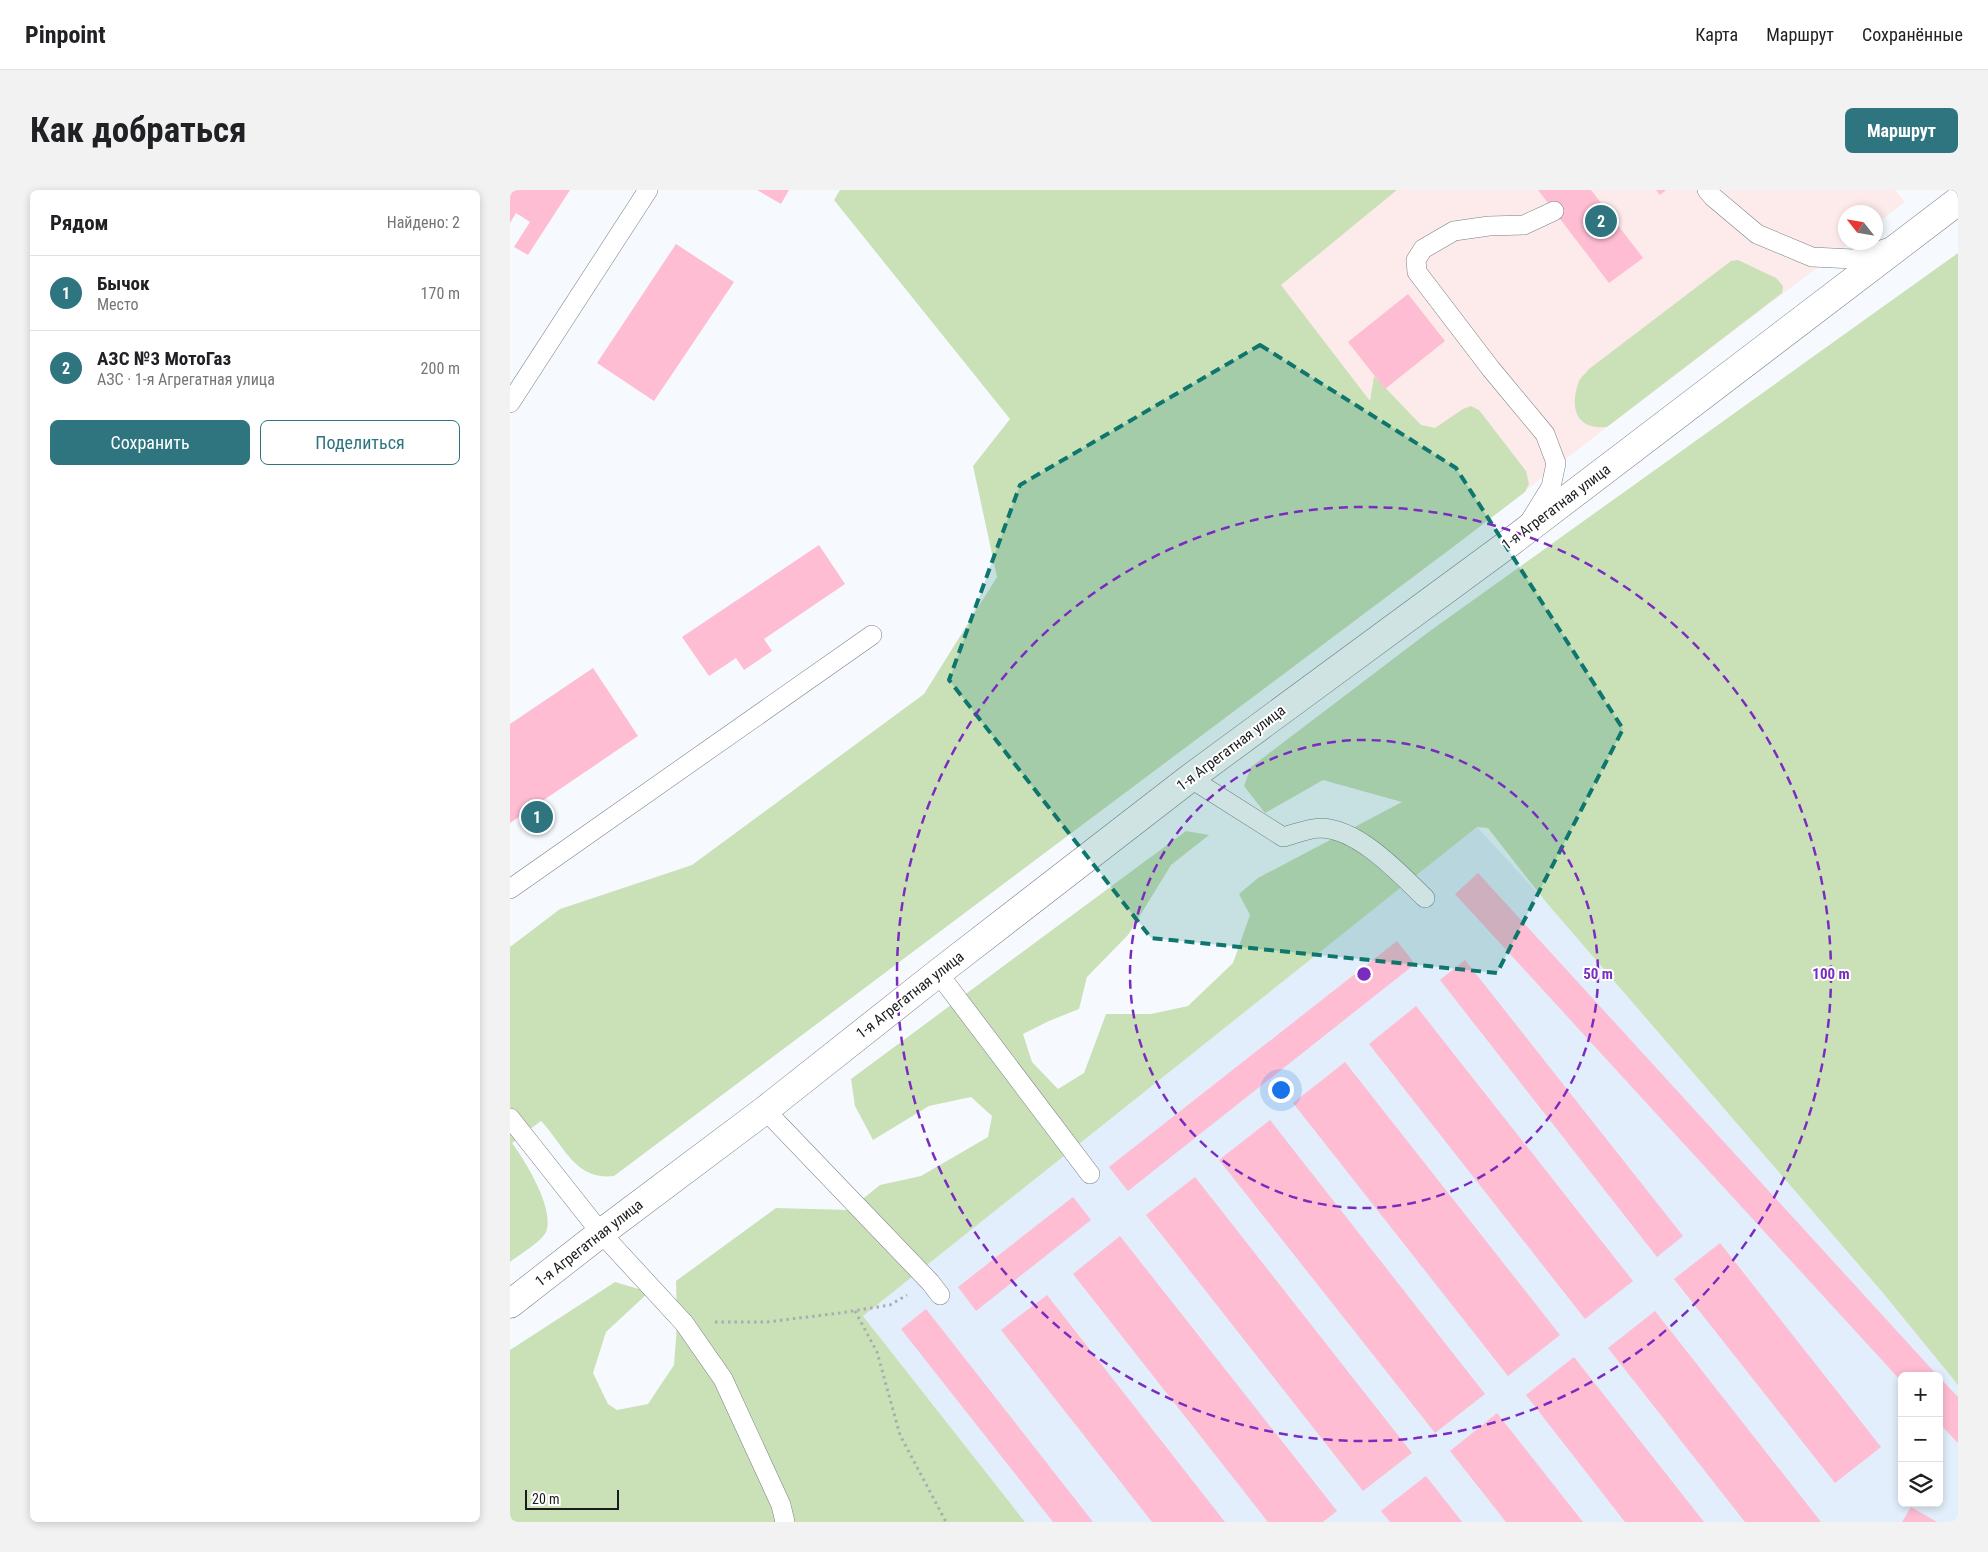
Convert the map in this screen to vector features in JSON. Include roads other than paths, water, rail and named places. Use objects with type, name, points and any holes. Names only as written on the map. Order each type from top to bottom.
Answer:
[{"type":"main road","name":"1-я Агрегатная улица","points":[[510,1304],[765,1110],[1190,778],[1512,541],[1958,201]]},
{"type":"lane","points":[[510,403],[648,190]]},
{"type":"lane","points":[[1707,190],[1757,234],[1812,257],[1854,260],[1904,242]]},
{"type":"lane","points":[[1512,541],[1531,519],[1551,487],[1556,463],[1545,434],[1491,369],[1417,272],[1416,260],[1423,249],[1454,231],[1489,226],[1524,225],[1554,211]]},
{"type":"lane","points":[[510,888],[872,635]]},
{"type":"lane","points":[[1190,778],[1283,837],[1321,828],[1350,835],[1389,863],[1425,898]]},
{"type":"lane","points":[[938,973],[1090,1174]]},
{"type":"lane","points":[[765,1110],[935,1289]]},
{"type":"lane","points":[[510,1118],[601,1233],[684,1323],[723,1379],[781,1505],[785,1522]]},
{"type":"place","name":"АЗС №3 МотоГаз","points":[[1601,221]]},
{"type":"place","name":"Бычок","points":[[537,817]]}]
